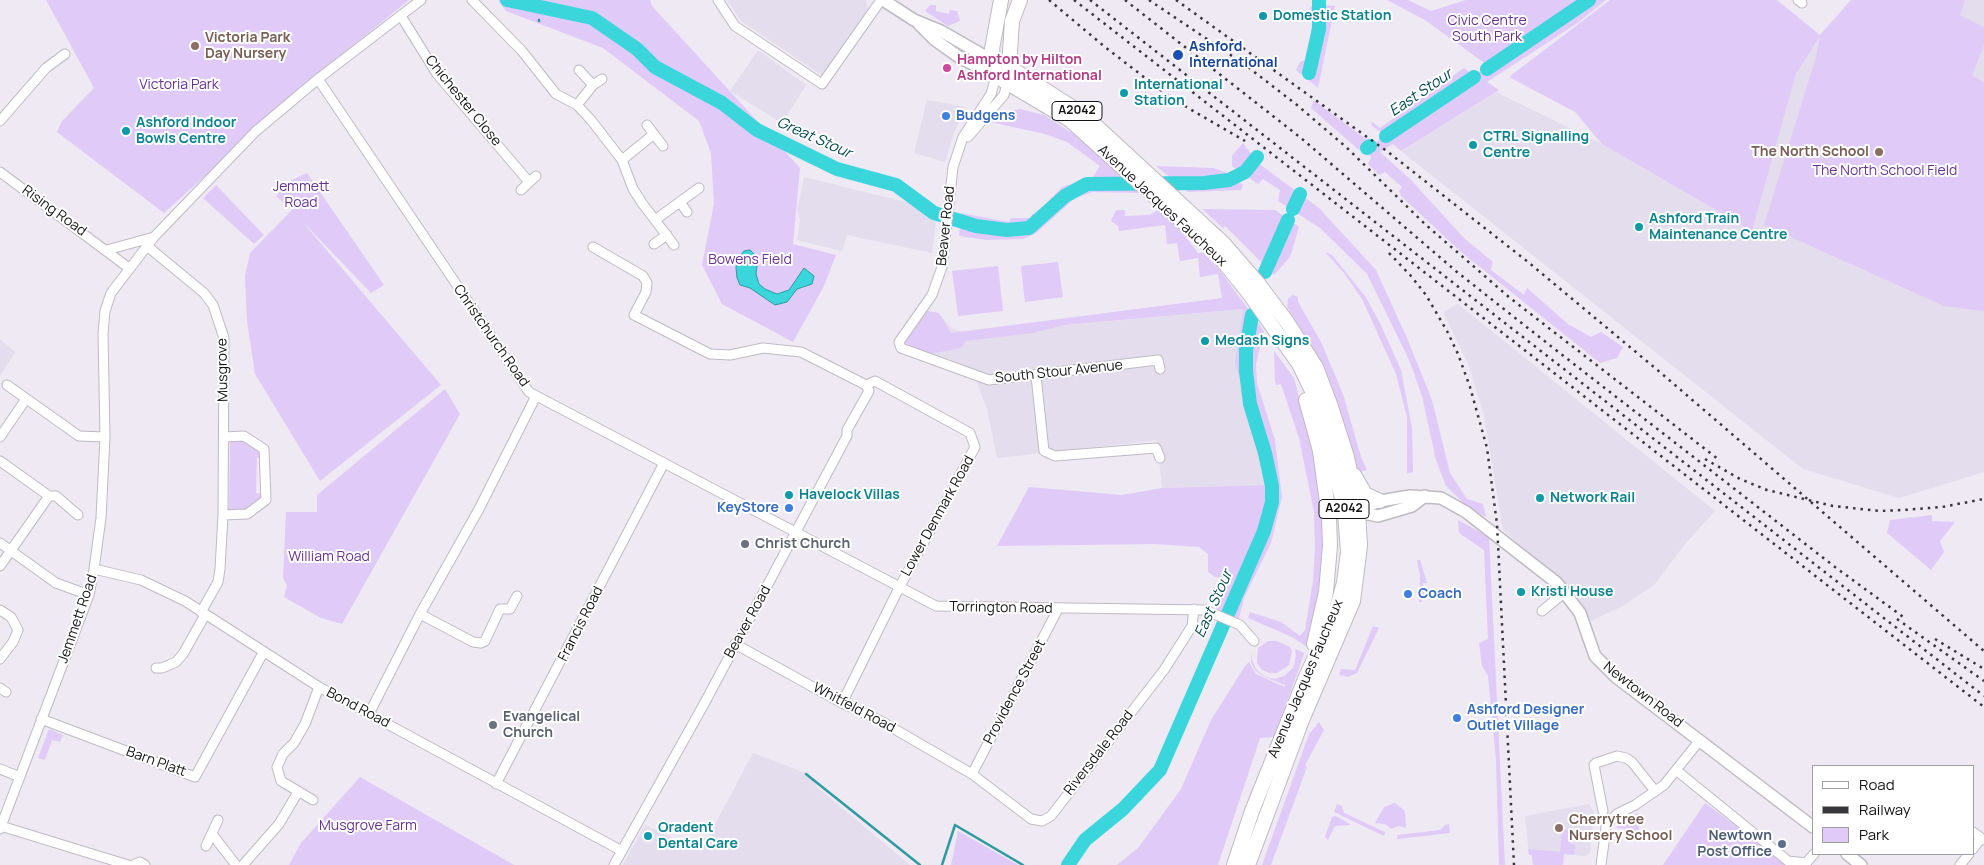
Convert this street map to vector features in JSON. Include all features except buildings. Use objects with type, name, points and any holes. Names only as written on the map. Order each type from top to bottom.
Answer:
[{"type":"main road","points":[[1001,0],[992,59],[1004,75]]},
{"type":"main road","name":"Beaver Road","points":[[1004,75],[1010,51],[1012,21],[1020,0]]},
{"type":"main road","name":"Avenue Jacques Faucheux","points":[[1004,75],[1084,115],[1171,212],[1219,247],[1257,282],[1305,348],[1324,385],[1349,468],[1351,512],[1343,589],[1336,611],[1305,679],[1252,811],[1234,865]]},
{"type":"main road","name":"Avenue Jacques Faucheux","points":[[1130,166],[1189,210],[1219,247],[1248,292],[1282,338],[1308,383],[1323,420],[1360,546],[1353,601],[1302,720],[1248,865]]},
{"type":"main road","points":[[1282,338],[1311,414],[1322,461],[1329,518],[1330,546],[1326,592],[1305,679]]},
{"type":"main road","name":"Avenue Jacques Faucheux","points":[[1349,468],[1365,494],[1380,501]]},
{"type":"street","points":[[401,16],[421,0]]},
{"type":"street","points":[[472,0],[522,51],[556,94],[577,105],[622,160],[634,189],[674,245]]},
{"type":"street","points":[[718,0],[735,26],[822,84],[882,0],[914,20],[935,40],[959,57],[1004,75]]},
{"type":"street","name":"Jemmett Road","points":[[1,827],[89,595],[101,518],[104,437],[103,333],[105,312],[111,293],[154,237],[256,132],[318,79],[401,16]]},
{"type":"street","name":"Chichester Close","points":[[401,16],[437,74],[533,179],[521,190]]},
{"type":"street","points":[[914,20],[941,30],[992,59]]},
{"type":"street","points":[[0,121],[46,68],[65,54]]},
{"type":"street","points":[[579,70],[593,85]]},
{"type":"street","name":"Beaver Road","points":[[900,344],[901,338],[932,295],[936,284],[944,257],[949,190],[956,156],[968,137],[1004,95],[1004,75]]},
{"type":"street","points":[[577,105],[593,85],[602,78]]},
{"type":"street","name":"Christchurch Road","points":[[318,79],[529,392],[796,532]]},
{"type":"street","points":[[647,125],[664,146]]},
{"type":"street","points":[[622,160],[654,134]]},
{"type":"street","name":"Rising Road","points":[[0,172],[129,268]]},
{"type":"street","points":[[655,220],[699,188]]},
{"type":"street","points":[[680,202],[687,212]]},
{"type":"street","points":[[654,244],[667,235]]},
{"type":"street","points":[[107,250],[154,237]]},
{"type":"street","name":"Musgrove","points":[[147,246],[204,293],[213,305],[221,324],[224,338],[223,515],[218,582],[183,654],[176,662],[162,668],[156,668]]},
{"type":"street","name":"Lower Denmark Road","points":[[593,247],[644,276],[647,283],[646,292],[634,315],[710,354],[730,355],[763,348],[801,352],[871,383],[970,433],[975,448],[899,588],[842,703]]},
{"type":"street","name":"South Stour Avenue","points":[[900,344],[905,350],[983,379],[1036,376],[1158,360],[1160,369]]},
{"type":"street","points":[[1036,376],[1044,451],[1055,456],[1156,448],[1160,458]]},
{"type":"street","name":"Beaver Road","points":[[614,865],[796,532],[869,391],[871,383]]},
{"type":"street","points":[[7,385],[79,436],[104,437]]},
{"type":"street","points":[[369,714],[420,614],[479,509],[536,396]]},
{"type":"street","points":[[0,437],[26,399]]},
{"type":"street","points":[[223,515],[247,514],[266,500],[266,453],[261,446],[244,436],[224,437]]},
{"type":"street","points":[[0,461],[49,496],[56,496],[78,515]]},
{"type":"street","name":"Francis Road","points":[[496,784],[664,463]]},
{"type":"street","points":[[0,566],[49,496]]},
{"type":"street","name":"Newtown Road","points":[[1351,512],[1380,501],[1410,496],[1436,496],[1452,503],[1483,524],[1557,584],[1580,613],[1600,663],[1812,826]]},
{"type":"street","points":[[1351,512],[1378,516],[1412,506],[1426,496]]},
{"type":"street","name":"Torrington Road","points":[[796,532],[936,606],[1058,610],[1205,610],[1240,625],[1254,641]]},
{"type":"street","points":[[0,543],[56,583],[89,595]]},
{"type":"street","name":"Bond Road","points":[[94,569],[141,580],[203,613],[319,687],[622,851]]},
{"type":"street","points":[[1542,612],[1564,593]]},
{"type":"street","points":[[420,614],[472,642],[481,643],[485,641],[500,609],[510,609],[516,596]]},
{"type":"street","name":"Riversdale Road","points":[[972,774],[1031,819],[1042,821],[1047,819],[1164,670],[1192,626],[1194,609]]},
{"type":"street","points":[[0,610],[10,617],[18,630],[13,642],[0,659]]},
{"type":"street","name":"Providence Street","points":[[972,774],[1058,610]]},
{"type":"street","name":"Whitfeld Road","points":[[735,644],[842,703],[879,720],[972,774]]},
{"type":"street","name":"Barn Platt","points":[[41,719],[195,777],[263,653]]},
{"type":"street","points":[[313,800],[281,781],[278,767],[283,754],[294,743],[305,724],[319,687]]},
{"type":"street","points":[[1602,865],[1606,827],[1610,821],[1617,814],[1635,806],[1664,785],[1700,740]]},
{"type":"street","points":[[1603,811],[1594,765],[1596,763],[1617,756],[1626,758],[1632,762],[1655,791]]},
{"type":"street","points":[[0,769],[20,777]]},
{"type":"street","points":[[1676,770],[1788,861],[1806,863],[1813,855]]},
{"type":"street","points":[[243,865],[279,824],[298,792]]},
{"type":"street","points":[[206,846],[218,820]]},
{"type":"street","points":[[1,827],[128,865]]},
{"type":"street","points":[[212,834],[236,865]]},
{"type":"street","points":[[1974,848],[1983,839]]},
{"type":"street","points":[[1848,855],[1861,865]]},
{"type":"street","points":[[1960,865],[1968,855]]},
{"type":"street","points":[[133,865],[137,862],[145,865]]},
{"type":"shaded area","points":[[727,0],[866,0],[868,9],[823,76],[741,21]]},
{"type":"shaded area","points":[[1851,0],[1984,0],[1984,472],[1899,498],[1803,469],[1401,151],[1496,92],[1602,144],[1752,231],[1796,74],[1820,35]]},
{"type":"shaded area","points":[[758,50],[806,85],[782,123],[730,91]]},
{"type":"shaded area","points":[[927,100],[966,107],[954,133],[945,162],[914,153]]},
{"type":"shaded area","points":[[804,177],[914,204],[936,222],[932,253],[847,235],[842,251],[797,240],[800,220],[797,211]]},
{"type":"shaded area","points":[[1458,304],[1715,511],[1686,543],[1654,585],[1623,606],[1591,621],[1571,589],[1503,530],[1484,416],[1469,366],[1443,312]]},
{"type":"shaded area","points":[[1243,309],[1235,362],[1266,485],[1162,488],[1157,440],[997,458],[987,409],[977,383],[985,374],[910,344],[931,313],[942,317],[952,329],[971,334]]},
{"type":"shaded area","points":[[0,339],[15,352],[0,376]]},
{"type":"shaded area","points":[[753,753],[808,774],[818,788],[910,865],[623,865],[645,825],[701,851]]},
{"type":"shaded area","name":"Cherrytree Nursery School","points":[[1589,804],[1594,812],[1590,853],[1585,856],[1564,854],[1563,865],[1533,865],[1532,855],[1529,855],[1525,816]]},
{"type":"green space","name":"Victoria Park","points":[[46,0],[409,0],[320,72],[164,213],[57,132],[62,121],[94,88]]},
{"type":"green space","name":"Bowens Field","points":[[498,0],[650,0],[652,6],[800,168],[793,244],[836,255],[824,286],[793,342],[722,304],[702,265],[714,204],[711,153],[699,121],[603,48],[506,11]]},
{"type":"green space","name":"Civic Centre South Park","points":[[1387,0],[1408,0],[1431,11],[1466,0],[1578,0],[1487,65],[1425,20]]},
{"type":"green space","points":[[1586,0],[1606,0],[1576,24],[1487,82],[1499,90],[1401,151],[1393,144],[1380,152],[1411,180],[1464,238],[1493,262],[1491,270],[1524,295],[1527,288],[1568,324],[1591,337],[1601,332],[1623,347],[1617,358],[1600,363],[1460,251],[1401,196],[1399,191],[1402,187],[1385,172],[1379,175],[1368,164],[1371,158],[1367,148]]},
{"type":"green space","name":"The North School Field","points":[[1610,0],[1777,0],[1820,35],[1851,0],[1965,0],[1960,15],[1984,27],[1984,45],[1972,76],[1984,82],[1984,311],[1944,306],[1764,225],[1816,57],[1820,36],[1796,74],[1752,231],[1602,144],[1575,112],[1509,77]]},
{"type":"green space","points":[[930,5],[936,5],[936,11],[949,14],[950,10],[957,11],[960,21],[948,26],[925,11]]},
{"type":"green space","points":[[1313,5],[1335,6],[1318,88],[1296,70],[1300,62],[1305,60],[1313,15],[1310,8]]},
{"type":"green space","points":[[1464,68],[1473,75],[1384,135],[1371,125],[1372,122],[1380,128]]},
{"type":"green space","points":[[1314,100],[1370,142],[1359,150],[1311,108]]},
{"type":"green space","points":[[1020,109],[1044,115],[1086,142],[1140,193],[1093,192],[1075,198],[1036,233],[1024,239],[987,240],[959,236],[961,213],[1009,222],[1011,218],[1031,218],[1032,214],[1036,214],[1062,187],[1093,177],[1100,166],[1067,142],[1045,134],[986,121],[1001,113]]},
{"type":"green space","points":[[1243,143],[1258,163],[1319,208],[1376,270],[1407,338],[1432,400],[1450,473],[1467,499],[1483,504],[1486,517],[1469,508],[1446,486],[1436,460],[1422,396],[1410,362],[1367,274],[1320,228],[1278,201],[1280,190],[1263,179],[1258,184],[1232,166],[1232,156]]},
{"type":"green space","points":[[1156,166],[1213,168],[1225,172],[1243,185],[1241,190],[1188,192]]},
{"type":"green space","points":[[307,173],[384,285],[371,293],[301,220],[441,385],[320,481],[255,374],[247,321],[245,276],[250,253],[292,210],[276,196],[292,180]]},
{"type":"green space","points":[[216,185],[264,235],[254,244],[203,198]]},
{"type":"green space","points":[[1202,209],[1275,210],[1299,227],[1290,257],[1274,275],[1225,226],[1223,228]]},
{"type":"green space","points":[[1116,210],[1125,210],[1125,216],[1150,215],[1158,210],[1178,227],[1198,253],[1204,253],[1218,268],[1264,331],[1256,364],[1257,383],[1275,440],[1282,497],[1271,543],[1244,598],[1238,622],[1217,610],[1215,605],[1222,578],[1215,577],[1208,572],[1208,554],[1199,547],[1154,544],[997,546],[1029,487],[1122,495],[1162,488],[1266,485],[1235,362],[1243,309],[1065,325],[1033,333],[966,341],[961,348],[930,354],[905,343],[923,314],[928,311],[939,313],[951,333],[1222,298],[1218,274],[1200,277],[1198,258],[1180,261],[1177,243],[1167,244],[1165,225],[1119,231],[1118,226],[1111,221]]},
{"type":"green space","points":[[1325,252],[1332,255],[1365,296],[1380,323],[1401,370],[1412,428],[1413,472],[1407,473],[1407,417],[1396,374],[1362,299],[1344,273]]},
{"type":"green space","points":[[1058,262],[1063,297],[1025,302],[1021,266]]},
{"type":"green space","points":[[998,266],[1003,311],[958,316],[952,271]]},
{"type":"green space","points":[[1293,295],[1298,297],[1298,302],[1321,342],[1343,394],[1361,457],[1367,470],[1357,473],[1312,350],[1287,307],[1288,299]]},
{"type":"green space","points":[[1274,351],[1294,378],[1320,481],[1326,538],[1322,601],[1311,640],[1307,647],[1292,637],[1248,618],[1250,612],[1281,622],[1300,636],[1305,630],[1313,581],[1315,548],[1314,512],[1299,438],[1281,384],[1276,385],[1275,381]]},
{"type":"green space","name":"William Road","points":[[445,389],[460,414],[342,624],[321,618],[284,597],[287,586],[283,578],[286,512],[317,512],[317,495]]},
{"type":"green space","points":[[230,440],[243,440],[259,449],[263,457],[257,458],[256,493],[263,494],[262,500],[242,513],[229,512]]},
{"type":"green space","points":[[1932,515],[1932,521],[1955,522],[1940,541],[1944,552],[1931,570],[1887,533],[1890,520]]},
{"type":"green space","points":[[1458,520],[1489,537],[1505,865],[1499,865],[1496,760],[1488,676],[1482,666],[1479,643],[1488,639],[1484,550],[1459,533]]},
{"type":"green space","points":[[1417,560],[1420,560],[1427,583],[1423,583],[1423,592],[1430,591],[1432,600],[1429,600],[1429,596],[1422,596],[1422,602],[1419,602],[1420,576]]},
{"type":"green space","points":[[1373,626],[1379,628],[1357,673],[1348,677],[1339,675],[1341,669],[1355,670]]},
{"type":"green space","points":[[1268,641],[1277,641],[1290,647],[1292,651],[1289,665],[1277,673],[1269,673],[1262,670],[1257,663],[1258,648]]},
{"type":"green space","points":[[1295,649],[1304,653],[1297,674],[1274,737],[1260,738],[1218,865],[1117,865],[1138,848],[1181,789],[1211,720],[1245,666],[1249,662],[1256,674],[1285,687],[1285,685],[1263,676],[1255,670],[1251,662],[1252,651],[1252,660],[1256,669],[1264,676],[1274,679],[1284,676],[1293,668],[1296,656]]},
{"type":"green space","points":[[1319,722],[1324,730],[1305,765],[1307,767],[1271,865],[1262,865],[1309,734]]},
{"type":"green space","points":[[49,729],[63,735],[60,742],[52,740],[45,760],[38,758]]},
{"type":"green space","name":"Musgrove Farm","points":[[360,777],[514,865],[289,865],[301,843]]},
{"type":"green space","points":[[1395,803],[1405,811],[1406,828],[1399,826],[1391,829],[1385,824],[1375,823],[1384,807]]},
{"type":"green space","points":[[1705,803],[1788,865],[1663,865]]},
{"type":"green space","points":[[1337,804],[1342,806],[1344,813],[1385,832],[1384,836],[1334,812]]},
{"type":"green space","points":[[1638,813],[1639,833],[1629,829],[1616,828],[1622,820]]},
{"type":"green space","points":[[1336,816],[1351,825],[1335,826],[1328,840],[1325,837],[1332,817]]},
{"type":"green space","points":[[1449,824],[1450,833],[1397,839],[1398,835],[1440,830]]},
{"type":"green space","points":[[1562,830],[1570,830],[1570,844],[1575,844],[1574,855],[1564,854],[1563,865],[1533,865],[1532,855],[1529,855],[1528,849],[1560,852]]},
{"type":"green space","points":[[958,831],[1018,865],[951,865]]},
{"type":"water","points":[[750,250],[758,258],[756,274],[759,284],[765,289],[777,294],[789,290],[804,268],[814,276],[812,284],[797,289],[787,302],[775,305],[750,288],[740,285],[736,267],[738,259],[744,251]]},
{"type":"waterway","name":"Great Stour","points":[[507,0],[592,18],[637,49],[655,67],[722,103],[757,130],[837,169],[896,185],[934,213],[976,226],[1007,230],[1029,228],[1065,196],[1087,184],[1204,183],[1229,180],[1245,172],[1257,157]]},
{"type":"waterway","name":"Great Stour","points":[[1309,73],[1319,29],[1319,0]]},
{"type":"waterway","name":"East Stour","points":[[1487,69],[1589,0]]},
{"type":"waterway","name":"East Stour","points":[[1386,136],[1474,77]]},
{"type":"waterway","name":"East Stour","points":[[1293,209],[1300,194]]},
{"type":"waterway","name":"East Stour","points":[[1265,272],[1288,220]]},
{"type":"waterway","name":"East Stour","points":[[1068,865],[1085,840],[1123,809],[1160,770],[1264,531],[1272,502],[1272,486],[1265,453],[1250,404],[1246,371],[1246,350],[1252,315]]},
{"type":"waterway","points":[[806,774],[920,865]]},
{"type":"waterway","points":[[942,865],[955,825],[1023,865]]},
{"type":"railway","points":[[1049,0],[1105,47],[1171,98],[1245,141]]},
{"type":"railway","points":[[1074,0],[1984,707]]},
{"type":"railway","points":[[1090,0],[1984,696]]},
{"type":"railway","points":[[1125,0],[1301,138],[1457,272],[1835,567],[1906,619]]},
{"type":"railway","points":[[1149,0],[1244,64],[1297,105],[1346,147],[1426,225],[1510,298],[1718,459]]},
{"type":"railway","points":[[1176,0],[1388,152],[1528,262],[1661,373],[1984,651]]},
{"type":"railway","points":[[1389,253],[1426,295],[1447,331],[1470,387],[1487,448],[1497,524],[1514,865]]},
{"type":"railway","points":[[1705,459],[1740,479],[1767,490],[1833,506],[1880,511],[1903,510],[1942,507],[1984,499]]},
{"type":"railway","points":[[1897,619],[1984,681]]},
{"type":"railway","points":[[1935,639],[1984,669]]},
{"type":"place","name":"Domestic Station","points":[[1263,16]]},
{"type":"place","name":"Victoria Park Day Nursery","points":[[195,46]]},
{"type":"place","name":"Ashford International","points":[[1178,55]]},
{"type":"place","name":"Hampton by Hilton Ashford International","points":[[947,68]]},
{"type":"place","name":"International Station","points":[[1124,93]]},
{"type":"place","name":"Budgens","points":[[946,116]]},
{"type":"place","name":"Ashford Indoor Bowls Centre","points":[[126,131]]},
{"type":"place","name":"CTRL Signalling Centre","points":[[1473,145]]},
{"type":"place","name":"The North School","points":[[1879,152]]},
{"type":"place","name":"Ashford Train Maintenance Centre","points":[[1639,227]]},
{"type":"place","name":"Medash Signs","points":[[1205,341]]},
{"type":"place","name":"Havelock Villas","points":[[789,495]]},
{"type":"place","name":"Network Rail","points":[[1540,498]]},
{"type":"place","name":"KeyStore","points":[[789,508]]},
{"type":"place","name":"Christ Church","points":[[745,544]]},
{"type":"place","name":"Kristi House","points":[[1521,592]]},
{"type":"place","name":"Coach","points":[[1408,594]]},
{"type":"place","name":"Ashford Designer Outlet Village","points":[[1457,718]]},
{"type":"place","name":"Evangelical Church","points":[[493,725]]},
{"type":"place","name":"Cherrytree Nursery School","points":[[1559,828]]},
{"type":"place","name":"Oradent Dental Care","points":[[648,836]]},
{"type":"place","name":"Newtown Post Office","points":[[1782,844]]}]
